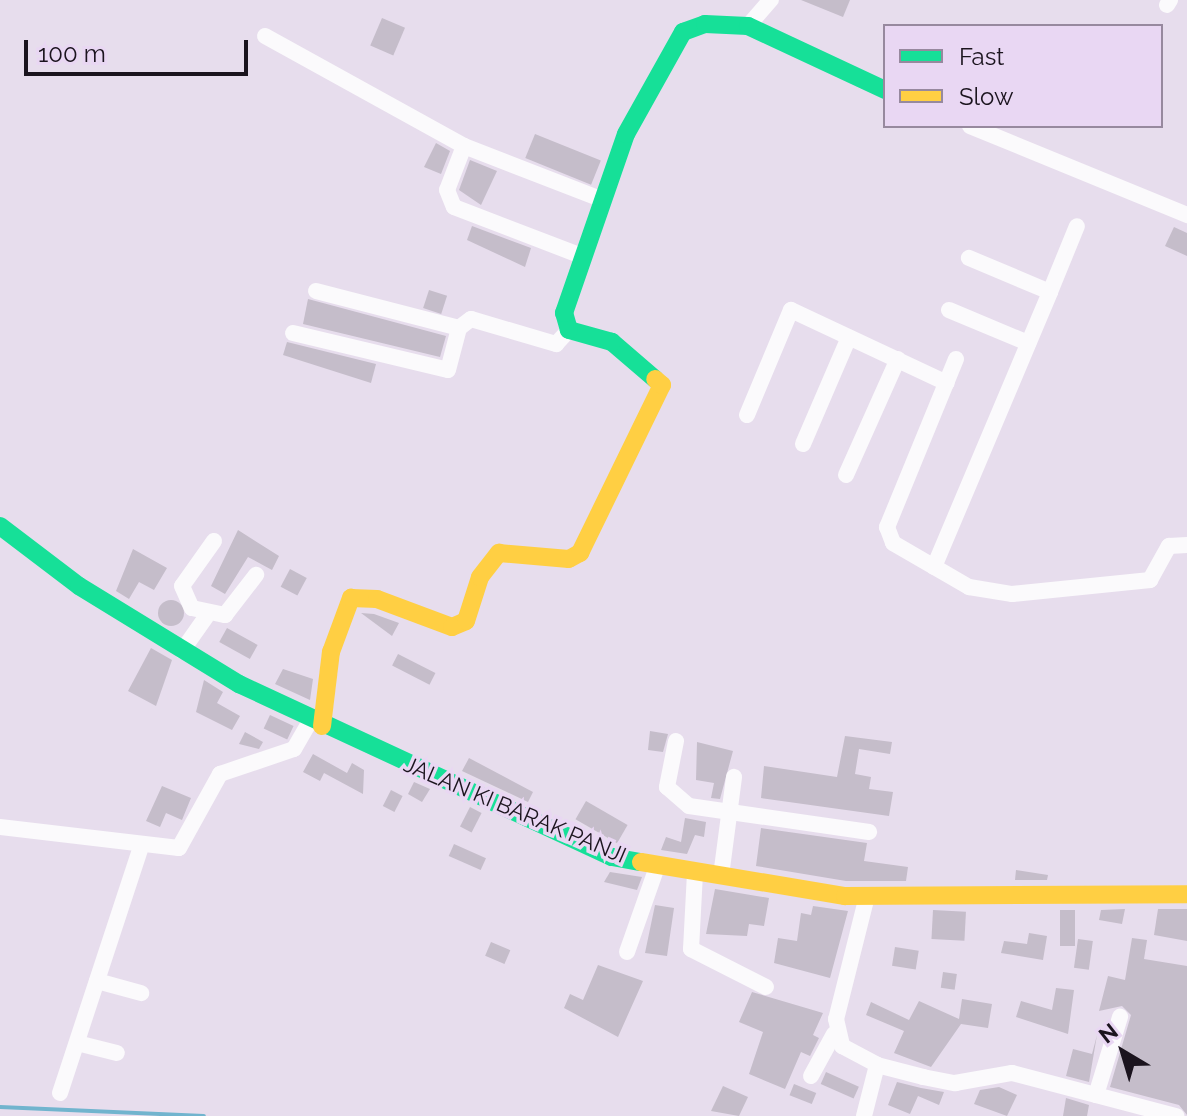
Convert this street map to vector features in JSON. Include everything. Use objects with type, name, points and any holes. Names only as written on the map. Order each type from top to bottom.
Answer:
[{"type":"street","points":[[748,26],[771,0]]},
{"type":"street","points":[[569,330],[564,313],[579,255],[603,200],[626,134],[683,32],[705,24],[748,26],[883,89]]},
{"type":"street","points":[[265,36],[464,146],[603,200]]},
{"type":"street","points":[[975,128],[1187,215]]},
{"type":"street","points":[[464,146],[447,190],[454,207],[579,255]]},
{"type":"street","points":[[934,567],[1077,226]]},
{"type":"street","points":[[969,258],[1050,292]]},
{"type":"street","points":[[316,291],[459,328],[482,320],[556,344],[569,330]]},
{"type":"street","points":[[747,415],[791,310],[947,383]]},
{"type":"street","points":[[949,310],[1028,343]]},
{"type":"street","points":[[293,333],[448,370],[459,328]]},
{"type":"street","points":[[0,827],[141,847],[179,848],[220,774],[294,749],[316,724],[331,652],[351,598],[377,599],[452,627],[470,615],[480,577],[499,553],[569,559],[580,553],[662,385],[612,342],[569,330]]},
{"type":"street","points":[[803,444],[849,337]]},
{"type":"street","points":[[846,475],[898,359]]},
{"type":"street","points":[[956,359],[885,532],[934,567],[976,589],[1018,593],[1150,580],[1169,546],[1187,545]]},
{"type":"street","name":"JALAN KI BARAK PANJI","points":[[0,526],[182,651],[316,724],[601,852],[657,867],[867,896],[1187,894]]},
{"type":"street","points":[[206,617],[181,595],[214,541]]},
{"type":"street","points":[[182,651],[206,617],[234,607],[256,575]]},
{"type":"street","points":[[676,741],[672,794],[728,817],[869,832]]},
{"type":"street","points":[[721,876],[734,777]]},
{"type":"street","points":[[60,1093],[141,847]]},
{"type":"street","points":[[627,952],[657,867]]},
{"type":"street","points":[[695,873],[691,949],[766,987]]},
{"type":"street","points":[[811,1076],[834,1034],[867,896]]},
{"type":"street","points":[[97,981],[141,993]]},
{"type":"street","points":[[1096,1095],[1120,1017]]},
{"type":"street","points":[[834,1034],[877,1065],[955,1083],[1012,1073],[1176,1116]]},
{"type":"street","points":[[77,1043],[117,1053]]},
{"type":"street","points":[[864,1116],[877,1065]]},
{"type":"building","points":[[801,0],[850,0],[843,17]]},
{"type":"building","points":[[382,18],[405,28],[393,55],[370,46]]},
{"type":"building","points":[[535,134],[601,161],[591,185],[525,158]]},
{"type":"building","points":[[436,143],[450,151],[441,174],[424,167]]},
{"type":"building","points":[[470,160],[497,171],[481,205],[459,190]]},
{"type":"building","points":[[472,226],[531,248],[525,267],[467,240]]},
{"type":"building","points":[[1174,227],[1187,233],[1187,256],[1165,246]]},
{"type":"building","points":[[429,290],[447,296],[441,314],[423,308]]},
{"type":"building","points":[[308,299],[446,336],[440,357],[303,324]]},
{"type":"building","points":[[287,342],[376,364],[371,383],[283,355]]},
{"type":"building","points":[[238,530],[279,556],[272,570],[248,557],[225,594],[211,586]]},
{"type":"building","points":[[133,549],[167,568],[154,590],[139,582],[129,599],[116,591]]},
{"type":"building","points":[[290,569],[307,578],[297,596],[281,587]]},
{"type":"building","points":[[171,600],[180,604],[184,613],[180,622],[171,626],[162,622],[158,613],[162,604]]},
{"type":"building","points":[[361,613],[374,614],[399,623],[392,636]]},
{"type":"building","points":[[227,628],[258,645],[250,659],[219,642]]},
{"type":"building","points":[[151,648],[172,660],[156,706],[128,691]]},
{"type":"building","points":[[398,654],[435,673],[430,685],[392,666]]},
{"type":"building","points":[[283,669],[313,679],[310,700],[275,684]]},
{"type":"building","points":[[204,680],[223,692],[217,703],[240,716],[232,730],[196,712]]},
{"type":"building","points":[[270,715],[294,726],[287,740],[264,729]]},
{"type":"building","points":[[650,731],[668,734],[663,752],[648,750]]},
{"type":"building","points":[[245,732],[263,742],[259,749],[239,744]]},
{"type":"building","points":[[845,736],[892,742],[890,754],[859,749],[855,774],[871,777],[869,789],[893,792],[889,816],[761,798],[764,766],[837,777]]},
{"type":"building","points":[[697,742],[733,751],[720,799],[711,798],[714,783],[696,780]]},
{"type":"building","points":[[313,754],[347,773],[352,763],[364,770],[363,794],[324,773],[320,781],[303,772]]},
{"type":"building","points":[[469,758],[533,792],[528,802],[462,771]]},
{"type":"building","points":[[414,782],[430,789],[422,802],[408,794]]},
{"type":"building","points":[[162,786],[191,798],[182,820],[166,813],[160,827],[146,821]]},
{"type":"building","points":[[391,790],[403,796],[394,812],[383,806]]},
{"type":"building","points":[[586,801],[628,825],[617,843],[576,819]]},
{"type":"building","points":[[470,807],[482,813],[472,833],[460,827]]},
{"type":"building","points":[[685,818],[706,822],[704,837],[695,835],[687,854],[661,850],[666,837],[681,842]]},
{"type":"building","points":[[761,828],[867,843],[864,861],[908,867],[906,881],[846,881],[756,866]]},
{"type":"building","points":[[454,844],[486,858],[481,870],[449,856]]},
{"type":"building","points":[[1016,870],[1048,875],[1047,880],[1015,880]]},
{"type":"building","points":[[610,872],[642,877],[637,890],[604,882]]},
{"type":"building","points":[[715,889],[769,898],[764,926],[749,924],[747,936],[706,934]]},
{"type":"building","points":[[655,905],[674,908],[667,956],[645,953]]},
{"type":"building","points":[[813,906],[848,911],[830,978],[774,963],[778,938],[797,941],[801,913],[811,915]]},
{"type":"building","points":[[1125,909],[1122,924],[1099,920],[1101,910]]},
{"type":"building","points":[[1158,909],[1187,909],[1187,941],[1154,935]]},
{"type":"building","points":[[933,910],[966,912],[964,941],[931,939]]},
{"type":"building","points":[[1060,910],[1075,910],[1075,946],[1060,946]]},
{"type":"building","points":[[1029,933],[1047,936],[1043,960],[1001,953],[1004,941],[1027,944]]},
{"type":"building","points":[[1132,938],[1147,940],[1144,959],[1187,966],[1187,1115],[1179,1105],[1110,1087],[1131,1015],[1122,1006],[1099,1011],[1108,976],[1125,980]]},
{"type":"building","points":[[1078,939],[1093,941],[1089,970],[1074,968]]},
{"type":"building","points":[[491,942],[510,950],[504,964],[485,956]]},
{"type":"building","points":[[895,947],[919,951],[916,970],[892,966]]},
{"type":"building","points":[[598,965],[643,981],[618,1037],[564,1008],[570,994],[583,1000]]},
{"type":"building","points":[[943,972],[957,974],[955,990],[941,988]]},
{"type":"building","points":[[1056,988],[1074,990],[1068,1034],[1016,1017],[1021,1001],[1052,1010]]},
{"type":"building","points":[[752,992],[823,1013],[813,1035],[819,1038],[810,1056],[801,1052],[785,1089],[749,1074],[763,1032],[739,1022]]},
{"type":"building","points":[[962,999],[992,1004],[988,1028],[961,1024],[931,1067],[894,1053],[904,1031],[866,1015],[871,1002],[909,1020],[919,1001],[959,1019]]},
{"type":"building","points":[[1097,1035],[1089,1082],[1066,1076],[1073,1049],[1092,1054]]},
{"type":"building","points":[[826,1072],[859,1087],[854,1099],[821,1084]]},
{"type":"building","points":[[897,1082],[944,1092],[939,1105],[918,1096],[910,1114],[888,1105]]},
{"type":"building","points":[[794,1084],[816,1093],[812,1104],[790,1095]]},
{"type":"building","points":[[723,1086],[748,1097],[739,1116],[711,1111]]},
{"type":"building","points":[[999,1087],[1017,1095],[1007,1116],[974,1104],[980,1090]]},
{"type":"building","points":[[1066,1098],[1089,1105],[1087,1116],[1063,1116]]},
{"type":"waterway","points":[[0,1107],[204,1116]]},
{"type":"traffic: fast","points":[[655,379],[612,342],[569,330],[564,313],[626,134],[683,32],[705,24],[748,26],[883,89]]},
{"type":"traffic: fast","points":[[0,526],[79,586],[239,684],[612,857],[641,862]]},
{"type":"traffic: slow","points":[[322,726],[331,652],[351,598],[377,599],[452,627],[466,621],[480,577],[499,553],[569,559],[580,553],[662,385],[655,379]]},
{"type":"traffic: slow","points":[[641,862],[845,896],[1187,894]]}]
